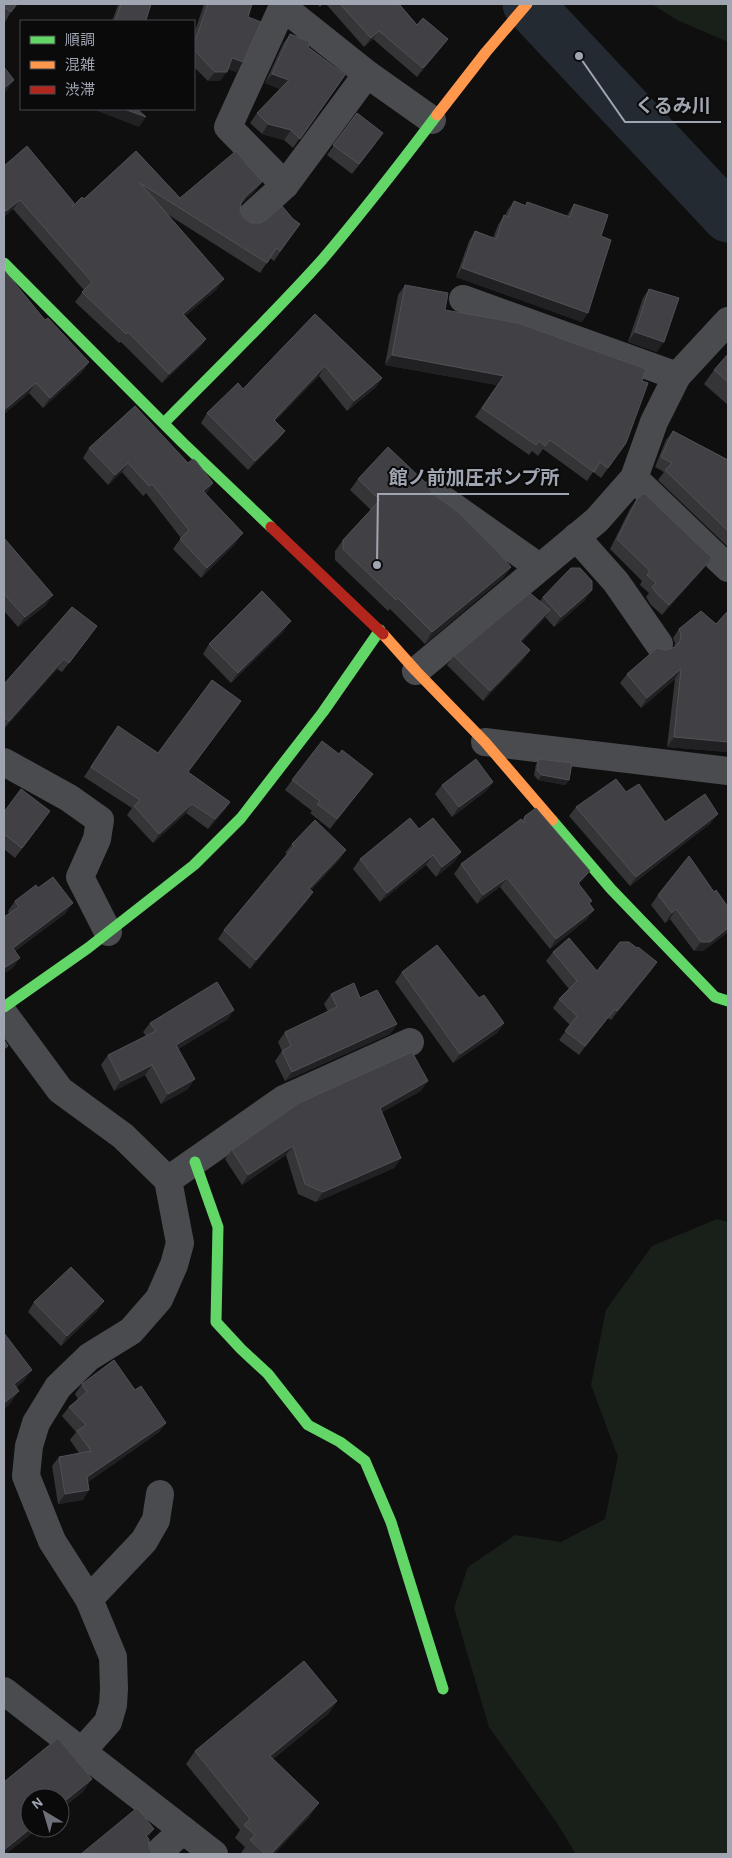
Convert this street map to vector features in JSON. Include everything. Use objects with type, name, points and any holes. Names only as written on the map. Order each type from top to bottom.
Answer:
[{"type":"street","points":[[164,423],[294,291],[368,204],[432,120],[527,4]]},
{"type":"street","points":[[285,185],[228,127],[284,5],[367,74],[432,120]]},
{"type":"street","points":[[249,218],[285,185],[367,74]]},
{"type":"street","points":[[4,263],[164,423],[380,630],[416,671],[485,742],[611,888],[715,997],[728,1001]]},
{"type":"street","points":[[463,299],[677,376]]},
{"type":"street","points":[[416,671],[597,520],[634,478],[654,422],[677,376],[728,321]]},
{"type":"street","points":[[634,478],[728,568]]},
{"type":"street","points":[[434,493],[539,567]]},
{"type":"street","points":[[576,537],[616,582],[659,644]]},
{"type":"street","points":[[4,1007],[108,932],[194,865],[241,818],[323,712],[380,630]]},
{"type":"street","points":[[485,742],[728,771]]},
{"type":"street","points":[[4,762],[69,798],[100,820],[97,839],[80,878],[108,932]]},
{"type":"street","points":[[4,1014],[60,1090],[123,1136],[168,1180],[180,1243],[174,1265],[159,1299],[131,1331],[89,1357],[58,1387],[36,1423],[29,1446],[26,1476],[52,1541],[89,1599],[113,1657],[113,1705],[108,1722],[82,1751]]},
{"type":"street","points":[[168,1180],[284,1099],[410,1042]]},
{"type":"street","points":[[195,1162],[218,1227],[216,1322],[240,1349],[268,1374],[308,1425],[340,1442],[365,1461],[391,1522],[443,1689]]},
{"type":"street","points":[[89,1599],[144,1541],[156,1520],[160,1494]]},
{"type":"street","points":[[4,1691],[214,1854]]},
{"type":"street","points":[[157,1854],[184,1830]]},
{"type":"shaded area","points":[[652,4],[728,4],[728,42],[677,20]]},
{"type":"shaded area","points":[[717,1219],[728,1222],[728,1854],[576,1854],[555,1820],[489,1727],[454,1608],[468,1567],[515,1535],[561,1542],[605,1519],[618,1457],[591,1385],[606,1310],[652,1246]]},
{"type":"building","points":[[4,4],[17,4],[11,12],[4,7]]},
{"type":"building","points":[[121,4],[151,4],[146,20],[115,20]]},
{"type":"building","points":[[208,4],[252,4],[248,17],[261,22],[243,62],[232,58],[227,72],[215,72],[195,51],[195,41]]},
{"type":"building","points":[[340,4],[399,4],[417,25],[423,18],[448,39],[423,68],[379,31],[371,38]]},
{"type":"building","points":[[290,34],[310,42],[308,47],[345,75],[300,139],[291,130],[268,124],[257,113],[289,80],[272,74]]},
{"type":"building","points":[[4,67],[14,80],[4,88]]},
{"type":"building","points":[[127,110],[138,110],[146,117]]},
{"type":"building","points":[[357,113],[383,133],[359,164],[333,145]]},
{"type":"building","points":[[27,146],[74,203],[72,207],[82,197],[84,199],[136,151],[180,198],[236,151],[262,182],[241,203],[240,211],[244,218],[251,223],[260,223],[282,206],[300,224],[280,251],[276,248],[267,263],[140,183],[224,279],[183,314],[206,339],[169,374],[128,332],[126,334],[82,292],[92,282],[20,200],[6,211],[4,208],[4,166]]},
{"type":"building","points":[[514,201],[526,206],[527,202],[570,217],[574,204],[608,215],[601,236],[611,240],[588,313],[462,268],[475,231],[496,239],[504,215],[508,217]]},
{"type":"building","points":[[4,270],[45,320],[48,318],[89,362],[50,398],[36,383],[4,410]]},
{"type":"building","points":[[405,285],[448,293],[445,310],[518,323],[646,369],[642,381],[648,383],[626,443],[608,468],[600,462],[594,472],[550,440],[545,446],[539,441],[536,445],[482,408],[504,376],[392,355]]},
{"type":"building","points":[[649,289],[679,298],[664,342],[635,332]]},
{"type":"building","points":[[315,314],[382,378],[354,401],[325,366],[274,420],[285,431],[255,461],[207,413],[238,383],[243,389]]},
{"type":"building","points":[[728,354],[728,382],[714,370]]},
{"type":"building","points":[[135,406],[188,463],[193,459],[196,461],[213,483],[203,491],[243,533],[207,568],[180,539],[189,530],[152,484],[149,486],[128,463],[115,475],[89,448]]},
{"type":"building","points":[[673,431],[728,460],[728,531],[665,470],[672,463],[661,457]]},
{"type":"building","points":[[388,447],[427,484],[433,494],[457,511],[511,567],[432,632],[398,598],[396,600],[343,549],[343,540],[380,500],[358,479]]},
{"type":"building","points":[[644,493],[712,558],[669,605],[652,587],[656,583],[647,575],[650,571],[617,539],[637,499]]},
{"type":"building","points":[[4,538],[53,595],[25,617],[4,594]]},
{"type":"building","points":[[571,568],[580,568],[592,581],[592,590],[561,617],[543,597]]},
{"type":"building","points":[[262,591],[291,621],[238,673],[209,644]]},
{"type":"building","points":[[530,593],[550,610],[520,641],[530,650],[490,691],[454,656]]},
{"type":"building","points":[[72,607],[97,626],[69,663],[64,659],[9,721],[4,717],[4,684]]},
{"type":"building","points":[[701,611],[716,624],[728,611],[728,742],[674,737],[681,669],[647,698],[627,674],[657,648],[666,650],[675,647],[680,641],[681,634],[679,629]]},
{"type":"building","points":[[212,680],[241,701],[188,772],[230,802],[215,819],[192,804],[159,834],[134,806],[140,800],[91,767],[118,726],[158,753]]},
{"type":"building","points":[[322,741],[339,754],[342,750],[373,774],[337,819],[317,804],[320,801],[292,780]]},
{"type":"building","points":[[476,759],[493,782],[459,807],[442,785]]},
{"type":"building","points":[[539,759],[572,763],[569,780],[542,775],[537,770]]},
{"type":"building","points":[[616,779],[626,792],[639,784],[665,822],[705,794],[718,814],[636,877],[576,807]]},
{"type":"building","points":[[21,789],[50,811],[22,848],[4,834],[4,812]]},
{"type":"building","points":[[536,808],[590,871],[578,883],[592,901],[589,903],[594,910],[556,939],[507,878],[483,895],[461,864],[521,819],[524,823],[525,816]]},
{"type":"building","points":[[410,818],[419,829],[433,818],[461,852],[442,867],[433,855],[387,893],[360,859]]},
{"type":"building","points":[[315,820],[346,850],[309,889],[313,892],[256,960],[224,930],[294,846],[292,844]]},
{"type":"building","points":[[689,856],[714,892],[716,890],[728,907],[728,928],[710,942],[701,942],[676,909],[672,913],[658,895]]},
{"type":"building","points":[[53,877],[73,903],[13,948],[20,958],[4,968],[4,917],[19,907],[15,901],[36,885],[38,888]]},
{"type":"building","points":[[569,938],[597,971],[620,942],[629,942],[657,962],[617,1011],[615,1009],[585,1046],[565,1031],[577,1016],[559,999],[577,981],[553,952]]},
{"type":"building","points":[[437,945],[479,998],[484,995],[504,1023],[460,1054],[402,972]]},
{"type":"building","points":[[217,982],[234,1010],[176,1045],[195,1079],[168,1094],[152,1065],[121,1081],[108,1055],[156,1031],[150,1023]]},
{"type":"building","points":[[354,983],[360,998],[377,990],[397,1024],[292,1072],[282,1051],[291,1046],[285,1032],[337,1007],[331,994]]},
{"type":"building","points":[[4,1040],[8,1046],[4,1049]]},
{"type":"building","points":[[412,1052],[428,1081],[380,1108],[401,1158],[323,1192],[305,1184],[293,1146],[248,1175],[232,1150],[299,1103]]},
{"type":"building","points":[[71,1267],[104,1301],[67,1336],[34,1302]]},
{"type":"building","points":[[4,1333],[32,1370],[14,1384],[19,1391],[4,1403]]},
{"type":"building","points":[[114,1360],[135,1390],[141,1386],[166,1423],[87,1477],[89,1490],[65,1494],[59,1457],[91,1451],[77,1431],[86,1425],[69,1407],[87,1392],[82,1384]]},
{"type":"building","points":[[304,1661],[337,1701],[270,1756],[319,1803],[271,1854],[265,1854],[250,1840],[255,1835],[244,1825],[250,1819],[195,1751]]},
{"type":"building","points":[[58,1738],[92,1779],[70,1797],[70,1788],[20,1788],[20,1837],[4,1850],[4,1782]]},
{"type":"building","points":[[137,1808],[154,1829],[146,1836],[149,1839],[149,1847],[152,1854],[81,1854]]},
{"type":"waterway","points":[[528,4],[728,217]]},
{"type":"traffic: fast","points":[[164,423],[264,322],[322,260],[437,115]]},
{"type":"traffic: fast","points":[[4,263],[183,443],[271,527]]},
{"type":"traffic: fast","points":[[4,1007],[88,948],[194,865],[241,818],[323,712],[380,630]]},
{"type":"traffic: fast","points":[[552,820],[611,889],[715,997],[728,1001]]},
{"type":"traffic: fast","points":[[195,1162],[218,1227],[216,1322],[268,1374],[308,1425],[340,1442],[365,1461],[391,1522],[443,1689]]},
{"type":"traffic: slow","points":[[437,115],[486,52],[527,4]]},
{"type":"traffic: slow","points":[[383,634],[485,742],[552,820]]},
{"type":"traffic: jam","points":[[271,527],[383,634]]},
{"type":"place","name":"くるみ川","points":[[579,56]]},
{"type":"place","name":"館ノ前加圧ポンプ所","points":[[377,565]]}]
